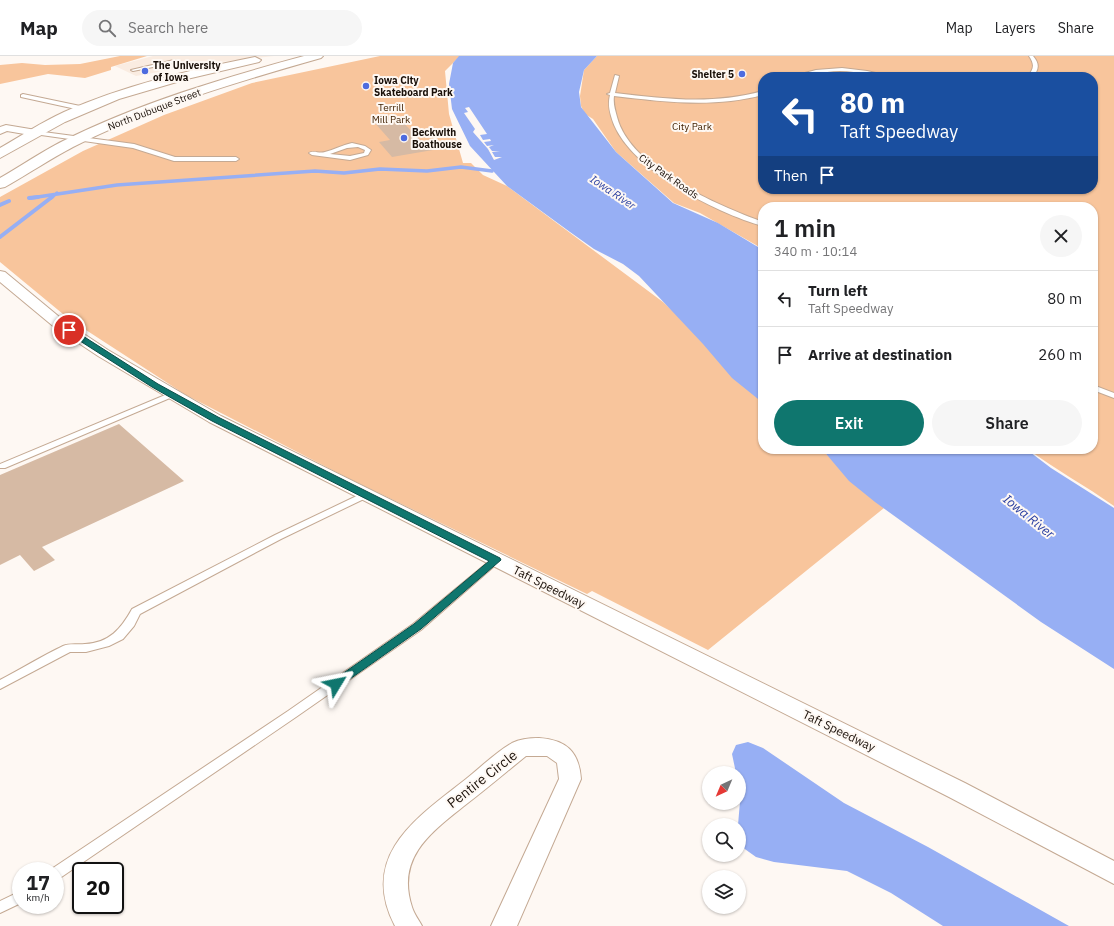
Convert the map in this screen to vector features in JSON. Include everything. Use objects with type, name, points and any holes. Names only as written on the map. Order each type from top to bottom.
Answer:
[{"type":"main road","name":"North Dubuque Street","points":[[0,154],[36,133],[85,108],[146,86],[198,72],[274,56]]},
{"type":"main road","name":"North Dubuque Street","points":[[0,184],[78,139],[136,114],[241,77],[317,56]]},
{"type":"street","points":[[0,131],[6,128],[36,133]]},
{"type":"street","name":"Taft Speedway","points":[[0,275],[58,323],[103,354],[222,422],[364,495],[956,790],[1114,874]]},
{"type":"street","name":"Pentire Circle","points":[[409,926],[405,921],[398,902],[396,887],[400,862],[408,843],[422,826],[520,749],[533,745],[547,746],[560,752],[567,759],[571,767],[570,779],[504,926]]},
{"type":"lane","points":[[1031,56],[1037,65],[1036,70],[1034,72]]},
{"type":"lane","points":[[133,70],[174,61],[198,72]]},
{"type":"lane","points":[[813,72],[841,70],[867,72]]},
{"type":"lane","points":[[618,76],[610,94],[705,101],[732,99],[758,94]]},
{"type":"lane","name":"City Park Roads","points":[[610,94],[611,107],[617,125],[634,151],[648,164],[690,192],[710,203],[758,222]]},
{"type":"lane","points":[[23,96],[85,108]]},
{"type":"lane","points":[[36,133],[134,146],[174,158],[194,160],[236,159]]},
{"type":"lane","points":[[312,153],[354,157],[366,154],[368,150],[354,145],[325,154]]},
{"type":"lane","points":[[1098,389],[1114,396]]},
{"type":"lane","points":[[2,466],[173,395]]},
{"type":"lane","points":[[0,685],[68,648],[86,648],[105,643],[119,636],[130,623],[136,612],[278,537],[364,495]]},
{"type":"lane","points":[[64,868],[417,627],[496,560]]},
{"type":"lane","points":[[0,907],[12,901]]},
{"type":"shaded area","name":"The University of Iowa","points":[[153,56],[274,56],[203,64],[136,76],[115,66]]},
{"type":"green space","points":[[120,56],[147,56],[111,67],[111,70],[85,78],[48,74],[0,84],[0,65],[22,63],[45,65],[80,64]]},
{"type":"green space","name":"Terrill Mill Park","points":[[380,56],[460,56],[445,71],[449,114],[463,163],[471,163],[483,175],[507,186],[663,302],[758,390],[758,454],[826,454],[884,508],[708,650],[592,591],[587,594],[346,477],[186,395],[69,319],[0,262],[0,197],[83,151],[164,115],[252,83]]},
{"type":"green space","name":"City Park","points":[[597,56],[1114,56],[1114,506],[1035,454],[1098,454],[1098,202],[758,202],[758,246],[700,213],[674,203],[616,152],[593,119],[585,114],[581,106],[580,96],[584,70]]},
{"type":"water","name":"Iowa River","points":[[459,56],[597,56],[584,70],[579,92],[581,107],[616,152],[673,203],[718,223],[758,247],[758,399],[732,378],[703,344],[639,276],[623,264],[594,249],[507,186],[470,146],[452,109],[449,84],[453,63]]},
{"type":"water","name":"Iowa River","points":[[826,454],[1033,454],[1051,468],[1114,508],[1114,669],[1041,622],[875,502],[849,481]]},
{"type":"water","points":[[748,742],[763,748],[844,803],[928,847],[1069,926],[943,926],[891,893],[847,871],[774,862],[756,857],[746,850],[746,818],[739,818],[739,810],[746,810],[746,766],[735,766],[732,754],[736,745]]},
{"type":"pier","points":[[469,107],[487,134],[480,135],[483,140],[490,139],[491,141],[484,142],[487,146],[494,145],[489,147],[492,151],[500,151],[492,152],[495,157],[502,157],[494,160],[488,149],[473,132],[475,129],[464,113],[468,112],[465,108]]},
{"type":"building","name":"Beckwith Boathouse","points":[[399,118],[416,136],[433,150],[392,157],[379,142],[390,140],[374,122]]},
{"type":"building","points":[[119,424],[184,481],[42,547],[55,560],[34,571],[20,555],[0,565],[0,475]]},
{"type":"waterway","points":[[55,194],[117,185],[315,171],[344,173],[380,169],[427,171],[461,167],[492,171]]},
{"type":"waterway","points":[[37,197],[55,194]]},
{"type":"waterway","points":[[51,198],[55,194]]},
{"type":"waterway","points":[[29,198],[37,197]]},
{"type":"waterway","points":[[31,198],[37,197]]},
{"type":"waterway","points":[[0,237],[52,197]]},
{"type":"waterway","points":[[0,205],[9,201]]},
{"type":"place","name":"The University of Iowa","points":[[145,71]]},
{"type":"place","name":"Shelter 5","points":[[742,74]]},
{"type":"place","name":"Iowa City Skateboard Park","points":[[366,86]]},
{"type":"place","name":"Beckwith Boathouse","points":[[404,138]]},
{"type":"route","points":[[69,330],[103,354],[155,386],[215,419],[496,560],[417,627],[336,684]]}]
